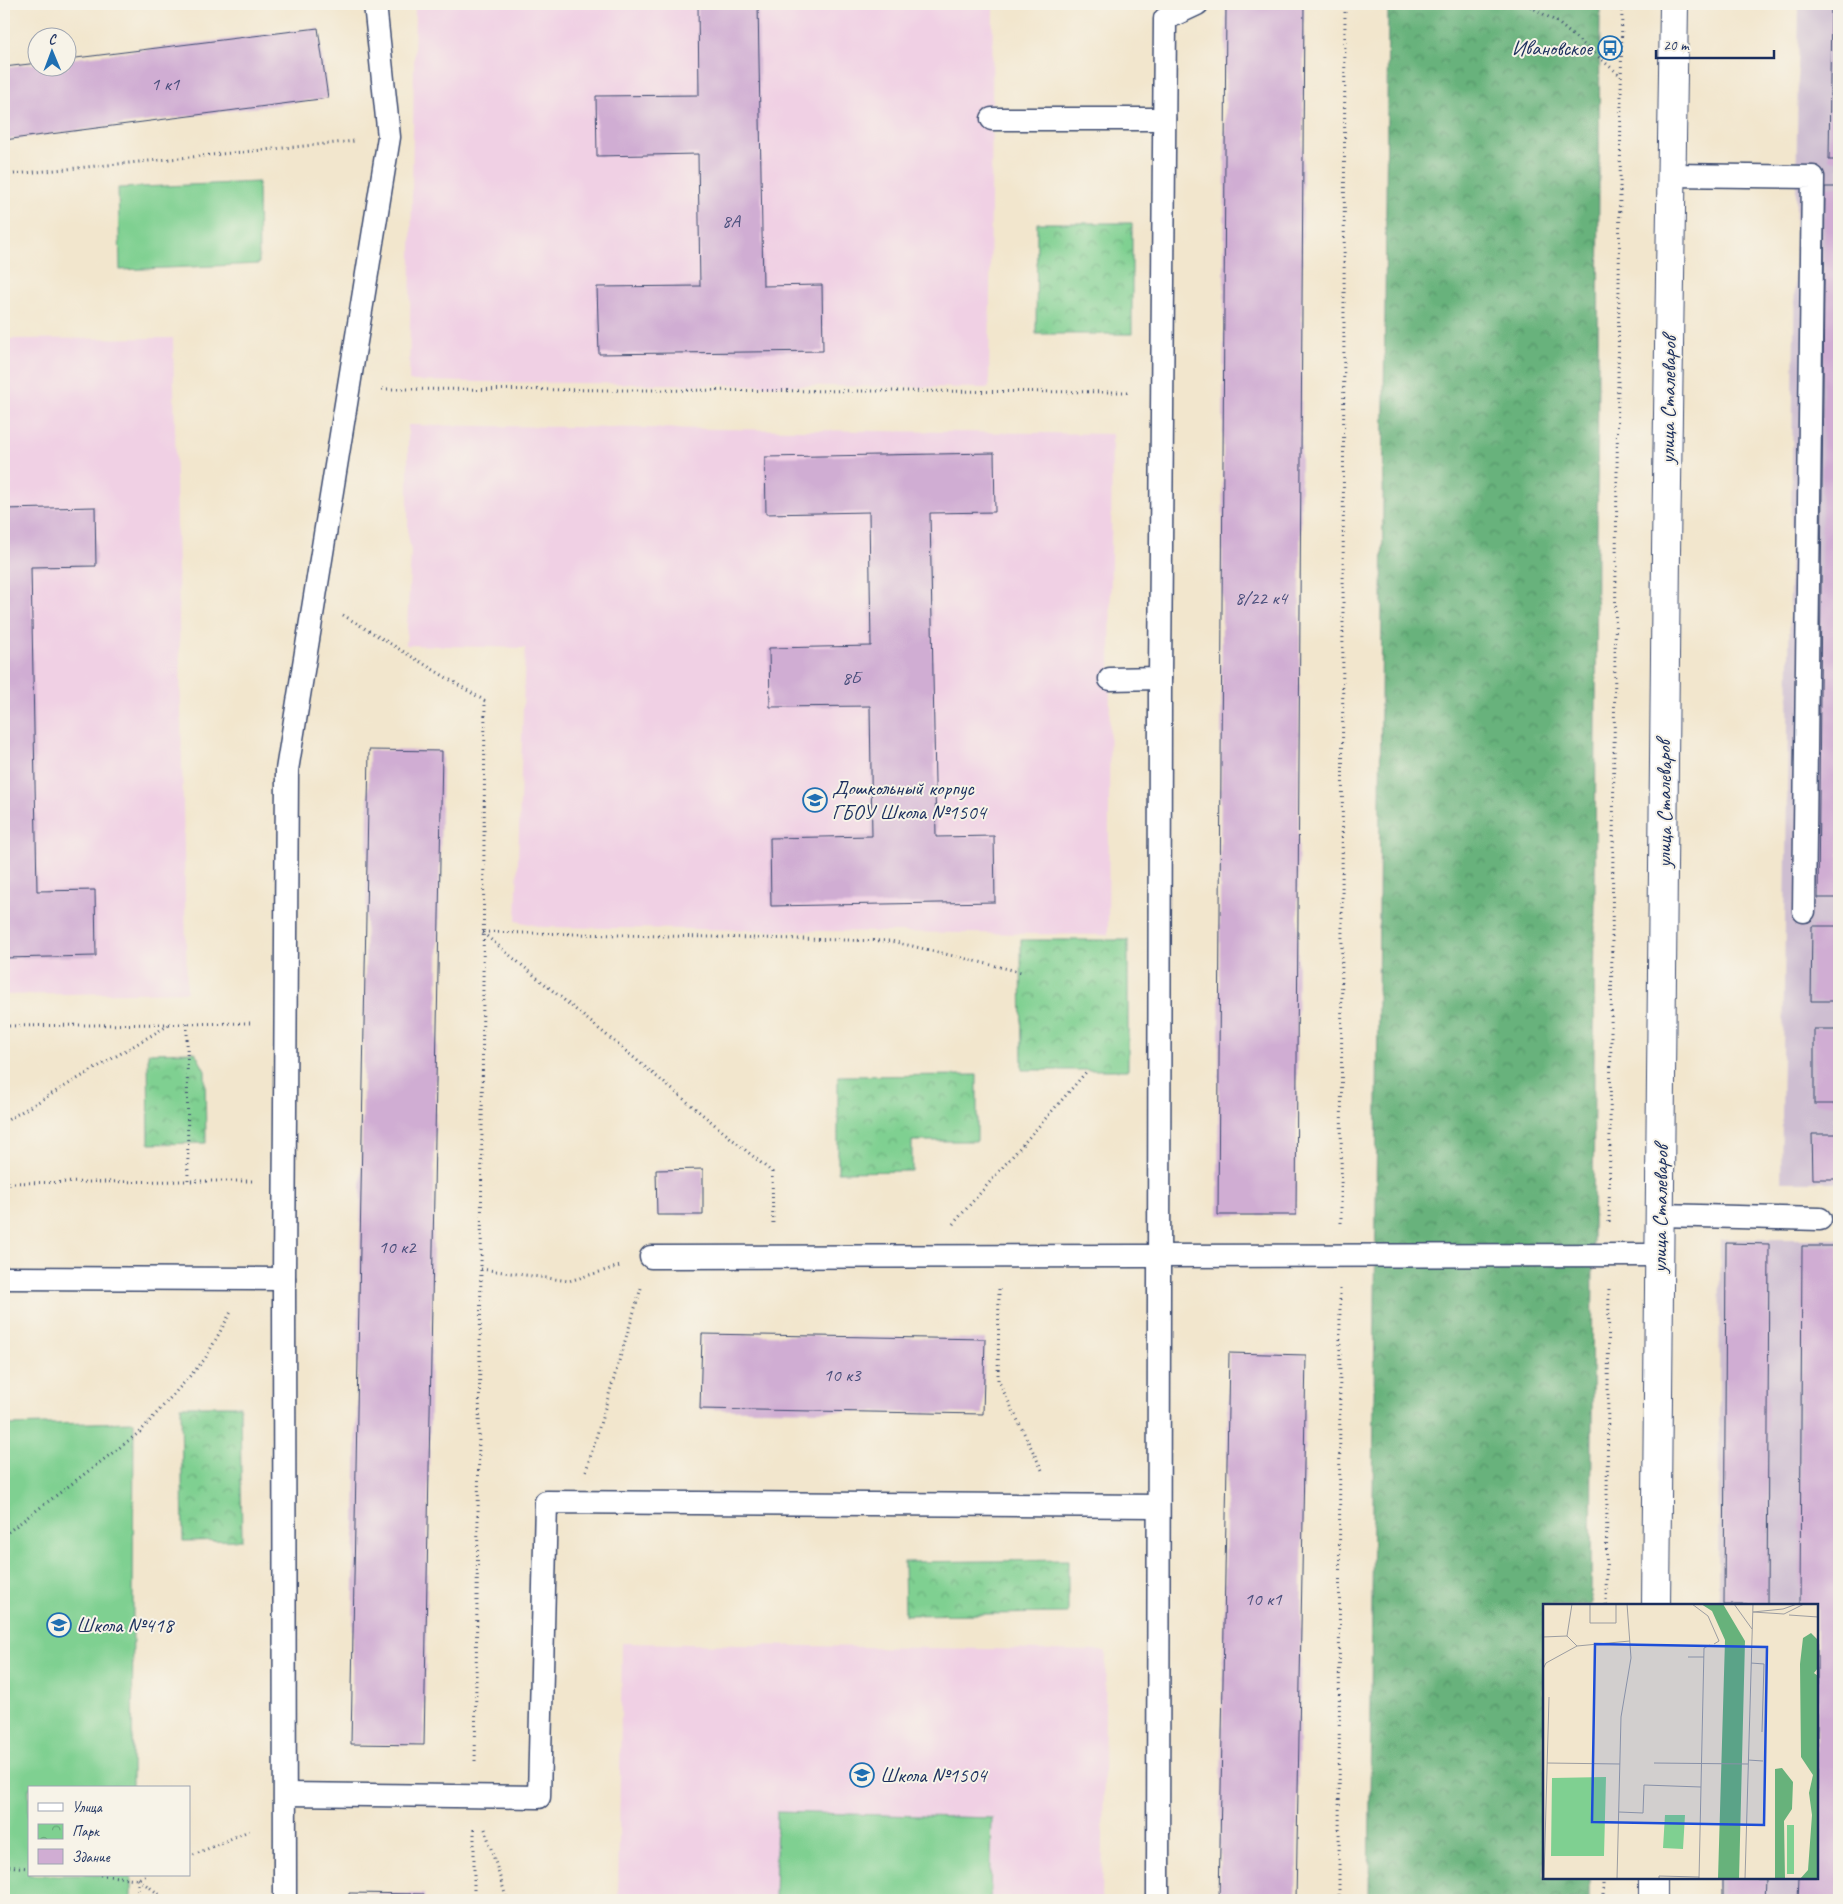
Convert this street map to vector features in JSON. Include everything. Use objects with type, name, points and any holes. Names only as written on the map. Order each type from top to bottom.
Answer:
[{"type":"main road","name":"улица Сталеваров","points":[[1656,1604],[1666,561],[1674,4]]},
{"type":"main road","points":[[1653,1879],[1653,1900]]},
{"type":"lane","points":[[285,1900],[284,1280],[288,770],[389,137],[375,4]]},
{"type":"lane","points":[[1158,1900],[1158,1256],[1164,19],[1197,4]]},
{"type":"lane","points":[[992,119],[1164,119]]},
{"type":"lane","points":[[1672,176],[1813,177],[1804,911]]},
{"type":"lane","points":[[1110,679],[1160,678]]},
{"type":"lane","points":[[1661,1215],[1820,1218]]},
{"type":"lane","points":[[651,1257],[1659,1255]]},
{"type":"lane","points":[[4,1278],[284,1280]]},
{"type":"lane","points":[[286,1804],[475,1796],[539,1796],[546,1502],[1158,1506]]},
{"type":"path","points":[[1339,1900],[1345,4]]},
{"type":"path","points":[[1526,4],[1557,22],[1621,76]]},
{"type":"path","points":[[1606,1604],[1622,4]]},
{"type":"path","points":[[4,175],[389,137]]},
{"type":"path","points":[[348,388],[1162,392]]},
{"type":"path","points":[[315,598],[485,701],[474,1900]]},
{"type":"path","points":[[483,932],[891,941],[1021,972]]},
{"type":"path","points":[[483,932],[772,1172],[773,1257]]},
{"type":"path","points":[[4,1026],[286,1023]]},
{"type":"path","points":[[4,1122],[170,1024]]},
{"type":"path","points":[[187,1024],[188,1181]]},
{"type":"path","points":[[924,1256],[1088,1070]]},
{"type":"path","points":[[4,1183],[285,1180]]},
{"type":"path","points":[[1000,1256],[998,1380],[1059,1505]]},
{"type":"path","points":[[481,1270],[569,1281],[651,1257]]},
{"type":"path","points":[[577,1502],[651,1257]]},
{"type":"path","points":[[4,1535],[140,1432],[205,1359],[249,1279]]},
{"type":"path","points":[[475,1796],[507,1900]]},
{"type":"path","points":[[190,1856],[286,1804]]},
{"type":"path","points":[[4,1866],[28,1868]]},
{"type":"path","points":[[110,1876],[138,1879],[167,1900]]},
{"type":"path","points":[[138,1879],[145,1876]]},
{"type":"path","points":[[138,1879],[138,1900]]},
{"type":"path","points":[[1603,1879],[1603,1900]]},
{"type":"shaded area","points":[[415,4],[993,4],[989,388],[409,381]]},
{"type":"shaded area","points":[[1799,4],[1839,4],[1839,1182],[1781,1182]]},
{"type":"shaded area","points":[[173,338],[187,992],[4,995],[4,339]]},
{"type":"shaded area","name":"Дошкольный корпус ГБОУ Школа №1504","points":[[408,425],[1112,434],[1108,935],[543,927],[516,921],[525,648],[406,645],[411,552],[408,534]]},
{"type":"shaded area","points":[[1720,1239],[1839,1239],[1839,1900],[1717,1900],[1717,1879],[1818,1879],[1818,1604],[1718,1604]]},
{"type":"shaded area","name":"Школа №1504","points":[[622,1643],[1106,1651],[1102,1900],[618,1900]]},
{"type":"green space","points":[[1388,4],[1600,4],[1591,1604],[1543,1604],[1543,1879],[1589,1879],[1589,1900],[1369,1900]]},
{"type":"green space","points":[[258,182],[259,264],[120,270],[118,188]]},
{"type":"green space","points":[[1037,223],[1132,223],[1132,334],[1036,334]]},
{"type":"green space","points":[[1021,940],[1128,940],[1128,1070],[1022,1070]]},
{"type":"green space","points":[[195,1052],[205,1071],[206,1143],[149,1144],[148,1053]]},
{"type":"green space","points":[[977,1075],[977,1141],[912,1141],[912,1171],[838,1172],[838,1076]]},
{"type":"green space","points":[[181,1406],[240,1406],[242,1540],[183,1541]]},
{"type":"green space","name":"Школа №418","points":[[134,1422],[132,1786],[28,1786],[28,1876],[131,1876],[131,1900],[4,1900],[4,1425]]},
{"type":"green space","points":[[1068,1560],[1068,1613],[905,1615],[904,1562]]},
{"type":"green space","points":[[777,1812],[992,1818],[990,1900],[775,1900]]},
{"type":"building","points":[[698,4],[758,4],[763,286],[822,285],[823,351],[599,354],[597,287],[700,286],[698,154],[597,156],[596,96],[699,95]]},
{"type":"building","points":[[1226,4],[1304,4],[1296,1215],[1218,1215]]},
{"type":"building","points":[[1831,4],[1839,4],[1839,160],[1829,160]]},
{"type":"building","points":[[318,28],[328,98],[4,140],[4,67],[28,64],[28,78],[78,78],[78,58]]},
{"type":"building","points":[[1825,187],[1839,187],[1839,898],[1818,898]]},
{"type":"building","points":[[994,453],[995,512],[930,513],[936,837],[994,836],[995,902],[771,906],[770,838],[872,836],[870,706],[770,707],[769,648],[871,646],[869,512],[766,514],[765,457]]},
{"type":"building","points":[[95,507],[96,566],[31,567],[37,891],[95,890],[96,956],[4,958],[4,509]]},
{"type":"building","points":[[369,750],[442,751],[424,1745],[351,1744]]},
{"type":"building","points":[[1812,926],[1839,926],[1839,1001],[1811,1001]]},
{"type":"building","points":[[1814,1029],[1839,1029],[1839,1104],[1814,1104]]},
{"type":"building","points":[[1812,1134],[1839,1134],[1839,1179],[1813,1179]]},
{"type":"building","points":[[703,1169],[703,1215],[657,1215],[656,1170]]},
{"type":"building","points":[[1726,1243],[1769,1244],[1767,1604],[1724,1604]]},
{"type":"building","points":[[1802,1246],[1839,1246],[1839,1900],[1798,1900],[1799,1879],[1818,1879],[1818,1604],[1800,1604]]},
{"type":"building","points":[[702,1334],[985,1339],[983,1414],[700,1409]]},
{"type":"building","points":[[1229,1353],[1306,1355],[1296,1900],[1219,1900]]},
{"type":"building","points":[[1723,1879],[1766,1879],[1765,1900],[1723,1900]]},
{"type":"building","points":[[349,1893],[424,1894],[424,1900],[349,1900]]},
{"type":"place","name":"Ивановское","points":[[1610,48]]},
{"type":"place","name":"Дошкольный корпус ГБОУ Школа №1504","points":[[815,800]]},
{"type":"place","name":"Школа №418","points":[[59,1625]]},
{"type":"place","name":"Школа №1504","points":[[862,1775]]}]
